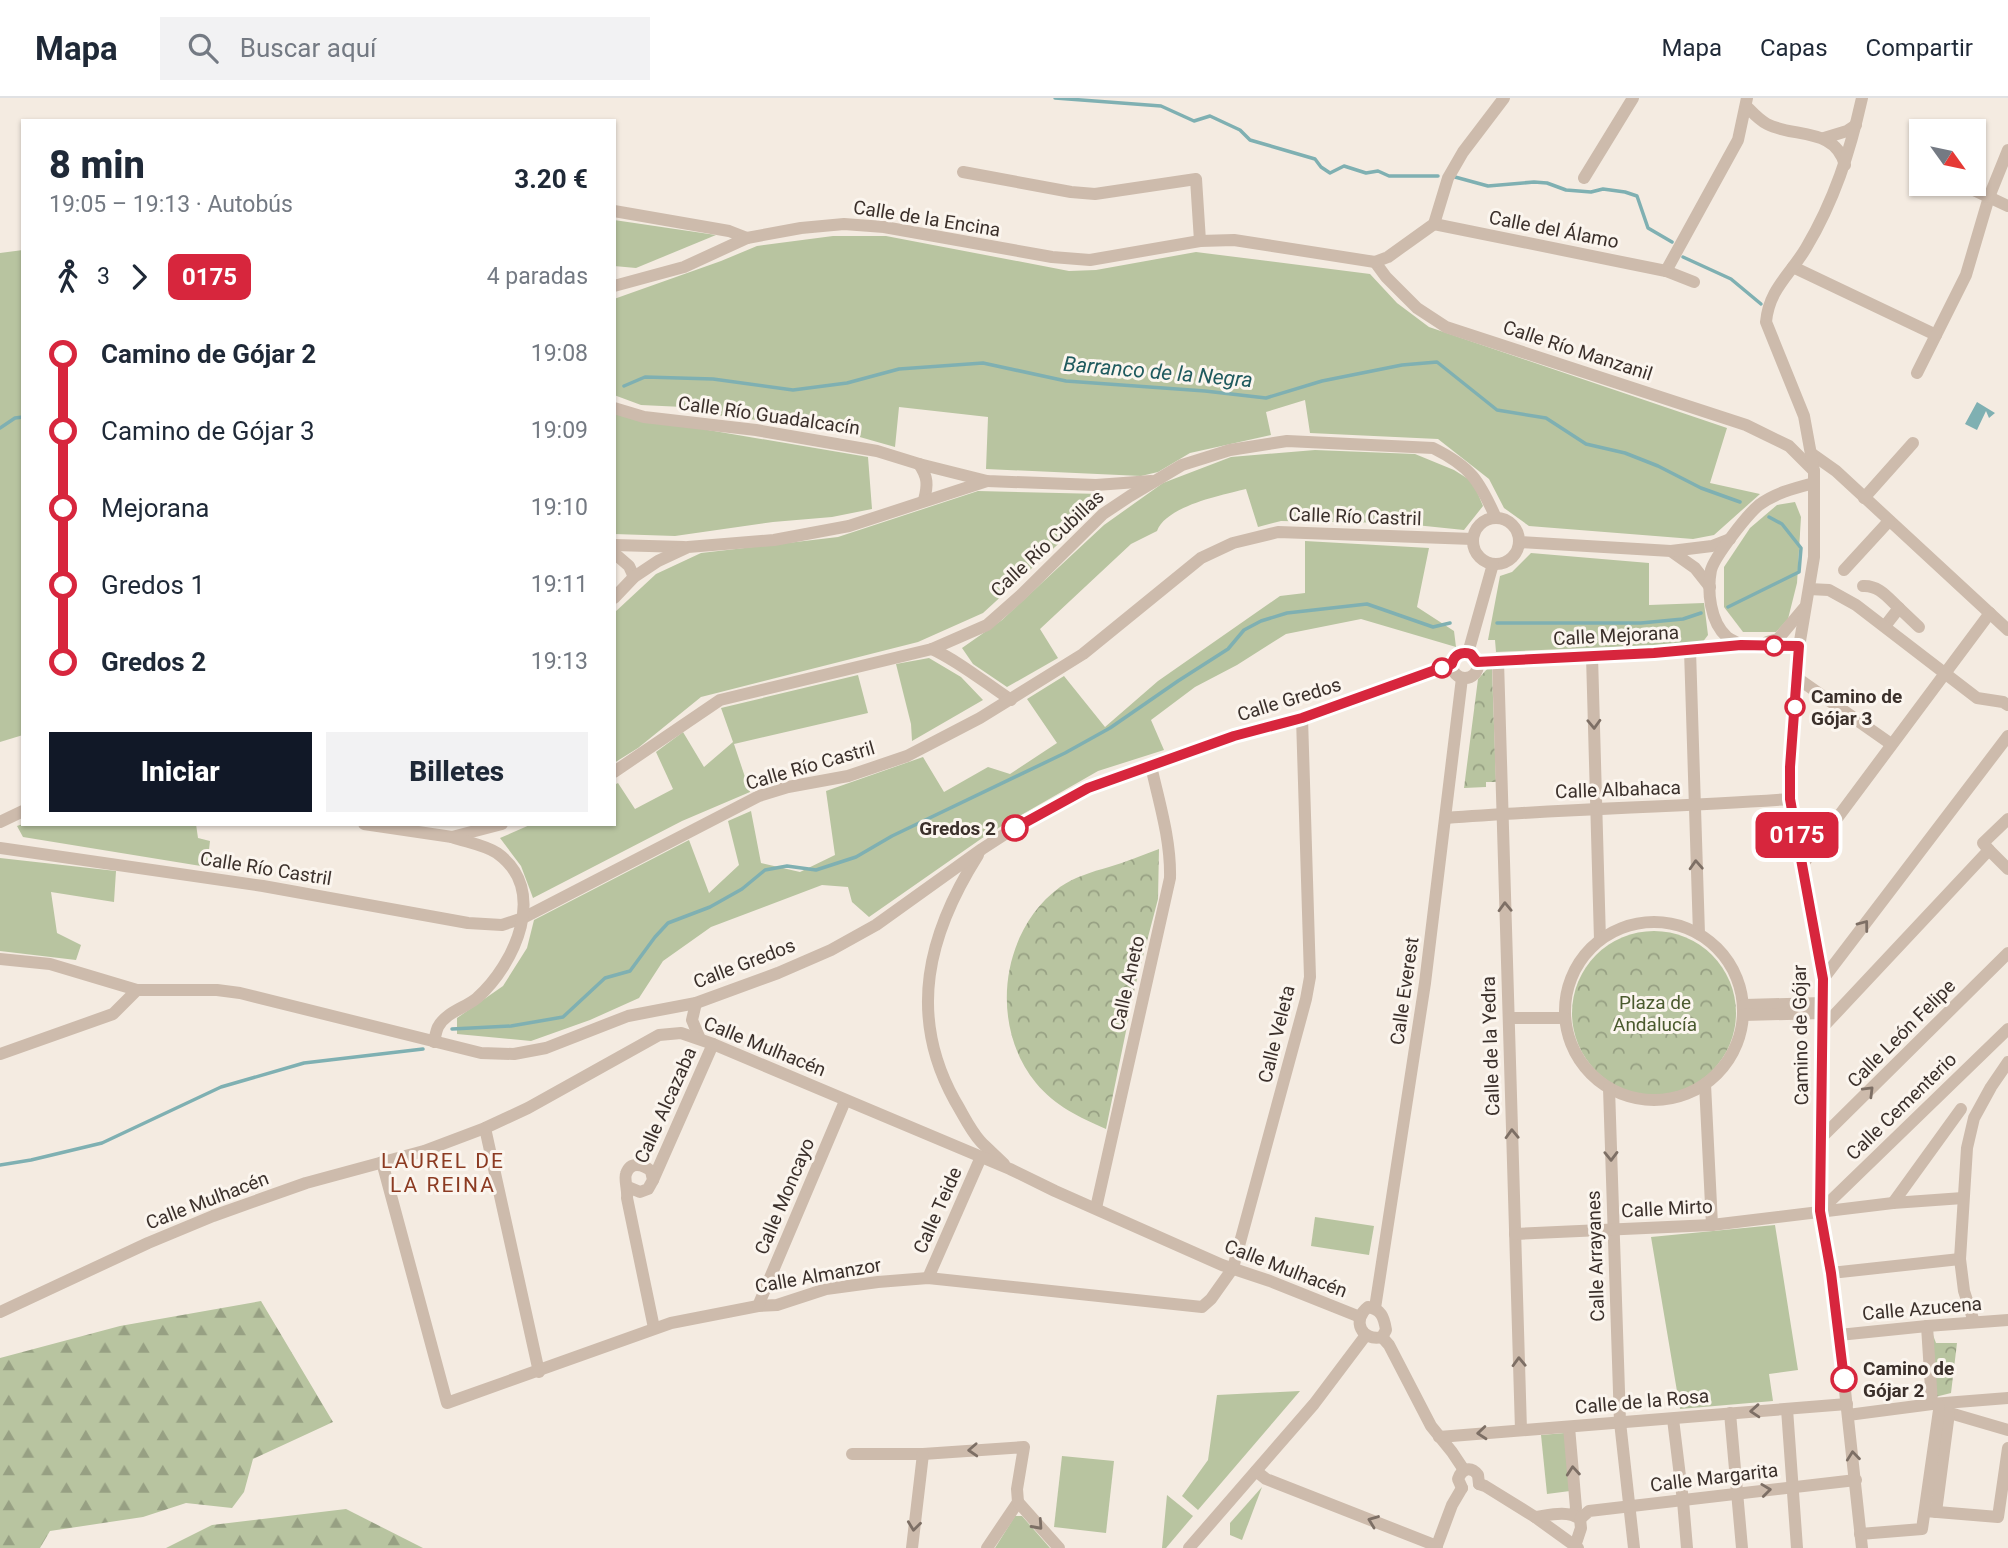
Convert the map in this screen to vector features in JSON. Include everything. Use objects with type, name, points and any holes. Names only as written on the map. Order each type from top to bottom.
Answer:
[{"type":"street","points":[[1375,262],[1388,257],[1434,224],[1448,178],[1463,152],[1504,98]]},
{"type":"street","points":[[1584,178],[1633,98]]},
{"type":"street","points":[[1862,98],[1845,165],[1832,199],[1806,249],[1793,267],[1936,335]]},
{"type":"street","points":[[1746,102],[1768,125]]},
{"type":"street","points":[[1666,271],[1739,134],[1746,102]]},
{"type":"street","points":[[1739,134],[1768,125],[1824,138],[1843,157],[1845,165]]},
{"type":"street","points":[[1824,138],[1847,131],[1856,125]]},
{"type":"street","points":[[1917,373],[1966,275],[1989,197],[2008,150]]},
{"type":"street","points":[[963,172],[1094,194],[1196,179],[1200,241]]},
{"type":"street","points":[[1986,196],[2008,206]]},
{"type":"street","points":[[616,211],[729,231],[747,238]]},
{"type":"street","name":"Calle de la Encina","points":[[616,285],[684,267],[747,238],[801,228],[844,224],[884,227],[1052,257],[1090,260],[1200,241],[1244,241],[1375,262]]},
{"type":"street","name":"Calle del Álamo","points":[[1434,224],[1666,271],[1694,282]]},
{"type":"street","name":"Calle Río Manzanil","points":[[1375,262],[1417,308],[1446,327],[1746,425],[1788,446],[1814,477]]},
{"type":"street","name":"Camino de Gójar","points":[[1793,267],[1776,288],[1767,307],[1766,322],[1804,416],[1814,477],[1814,557],[1799,646],[1790,799],[1823,979],[1820,1211],[1839,1335],[1862,1548]]},
{"type":"street","name":"Calle Río Guadalcacín","points":[[616,409],[644,417],[756,430],[877,451],[987,481],[1096,485],[1155,481]]},
{"type":"street","points":[[1788,446],[1809,438]]},
{"type":"street","name":"Calle Río Cubillas","points":[[616,771],[720,700],[932,649],[987,625],[1103,514],[1182,465],[1230,450],[1287,441],[1433,448],[1466,468],[1478,481],[1496,518]]},
{"type":"street","points":[[1864,498],[1913,443]]},
{"type":"street","points":[[1812,454],[1836,471],[2008,631]]},
{"type":"street","points":[[919,464],[926,475],[928,488],[924,500]]},
{"type":"street","points":[[1741,645],[1726,636],[1718,624],[1711,602],[1712,568],[1742,522],[1760,504],[1814,477]]},
{"type":"street","points":[[616,545],[688,547],[774,540],[849,526],[987,481]]},
{"type":"street","points":[[1496,518],[1504,519],[1515,528],[1519,541],[1514,556],[1500,564],[1486,562],[1476,552],[1473,539],[1478,526],[1496,518]]},
{"type":"street","points":[[1844,570],[1889,521]]},
{"type":"street","name":"Calle Río Castril","points":[[1,848],[263,886],[468,923],[502,925],[523,918],[759,796],[788,787],[848,776],[907,756],[988,713],[1083,654],[1201,558],[1233,543],[1279,532],[1473,539]]},
{"type":"street","points":[[1519,541],[1671,551],[1712,547],[1731,539]]},
{"type":"street","points":[[616,596],[634,577],[657,561],[688,547]]},
{"type":"street","points":[[1671,551],[1695,568],[1710,586]]},
{"type":"street","points":[[616,555],[629,566],[634,577]]},
{"type":"street","points":[[1472,657],[1463,653],[1455,656],[1452,664],[1456,675],[1467,678],[1477,670],[1472,657],[1493,564]]},
{"type":"street","points":[[1863,586],[1877,587],[1919,627]]},
{"type":"street","points":[[1809,589],[1829,590],[1856,605],[1977,698],[2008,705]]},
{"type":"street","name":"Calle Mejorana","points":[[1756,645],[1778,639],[1805,606]]},
{"type":"street","points":[[1885,626],[1899,608]]},
{"type":"street","points":[[1803,864],[1990,613]]},
{"type":"street","points":[[1699,934],[1694,806],[1696,649],[1715,635],[1718,624]]},
{"type":"street","points":[[956,660],[953,649],[957,638]]},
{"type":"street","name":"Calle Mejorana","points":[[1472,657],[1498,661],[1741,645],[1799,646]]},
{"type":"street","points":[[932,649],[956,660],[1010,700]]},
{"type":"street","points":[[1592,656],[1601,940]]},
{"type":"street","name":"Calle de la Yedra","points":[[1498,661],[1521,1430]]},
{"type":"street","name":"Calle Gredos","points":[[0,959],[50,964],[137,990],[217,990],[240,993],[481,1053],[514,1054],[546,1048],[628,1016],[696,1003],[831,950],[876,925],[1031,817],[1088,788],[1234,736],[1302,718],[1452,664]]},
{"type":"street","name":"Calle Everest","points":[[1375,1308],[1425,983],[1462,678]]},
{"type":"street","points":[[1797,678],[1891,744]]},
{"type":"street","points":[[983,682],[989,696],[988,713]]},
{"type":"street","name":"Calle Veleta","points":[[1233,1268],[1310,977],[1302,718]]},
{"type":"street","points":[[1823,979],[2008,736]]},
{"type":"street","name":"Calle Aneto","points":[[1096,1208],[1170,878],[1166,837],[1151,766]]},
{"type":"street","name":"Calle Albahaca","points":[[1446,818],[1790,799]]},
{"type":"street","points":[[0,822],[21,812]]},
{"type":"street","points":[[2008,819],[1983,843],[2008,869]]},
{"type":"street","points":[[378,826],[452,837],[492,850],[514,869],[523,893],[523,918],[514,949],[498,975],[476,999],[450,1014],[439,1026],[434,1042]]},
{"type":"street","points":[[452,837],[495,826]]},
{"type":"street","points":[[492,850],[489,840],[498,826]]},
{"type":"street","points":[[982,849],[962,881],[936,943],[930,975],[928,1023],[937,1062],[953,1097],[980,1141],[1010,1169]]},
{"type":"street","points":[[1823,1027],[1989,850]]},
{"type":"street","points":[[1641,922],[1664,922],[1699,934],[1714,944],[1735,974],[1743,1010],[1738,1041],[1730,1058],[1705,1084],[1686,1094],[1665,1099],[1643,1099],[1609,1088],[1587,1070],[1572,1046],[1565,1018],[1566,1000],[1573,974],[1587,952],[1620,928],[1641,922]]},
{"type":"street","name":"Calle León Felipe","points":[[1820,1139],[2008,953]]},
{"type":"street","points":[[0,1054],[113,1014],[137,990]]},
{"type":"street","points":[[696,1003],[692,1020],[700,1039]]},
{"type":"street","points":[[1743,1010],[1823,1008]]},
{"type":"street","points":[[1509,1018],[1565,1018]]},
{"type":"street","name":"Calle Cementerio","points":[[1820,1211],[2008,1029]]},
{"type":"street","name":"Calle Mulhacén","points":[[0,1312],[213,1216],[306,1183],[424,1151],[485,1128],[528,1108],[659,1035],[681,1033],[1010,1169],[1233,1268],[1360,1317]]},
{"type":"street","name":"Calle Alcazaba","points":[[628,1187],[635,1192],[648,1189],[713,1044]]},
{"type":"street","points":[[1974,1322],[1964,1292],[1960,1259],[1967,1148],[1974,1118],[2008,1062]]},
{"type":"street","points":[[1705,1084],[1712,1225]]},
{"type":"street","name":"Calle Arrayanes","points":[[1609,1088],[1620,1422],[1634,1548]]},
{"type":"street","name":"Calle Moncayo","points":[[758,1306],[845,1101]]},
{"type":"street","points":[[1893,1203],[1961,1109]]},
{"type":"street","points":[[485,1128],[539,1372]]},
{"type":"street","name":"Calle Teide","points":[[928,1278],[981,1157]]},
{"type":"street","name":"Calle Almanzor","points":[[382,1162],[447,1403],[539,1372],[654,1328],[758,1306],[777,1305],[826,1289],[928,1278],[1202,1307],[1233,1268]]},
{"type":"street","name":"Calle Alcazaba","points":[[653,1180],[644,1165],[634,1165],[627,1171],[625,1179],[654,1328]]},
{"type":"street","name":"Calle Mirto","points":[[1515,1234],[1712,1225],[1893,1203],[1963,1198]]},
{"type":"street","points":[[1831,1273],[1960,1259]]},
{"type":"street","points":[[1157,1313],[1178,1305]]},
{"type":"street","points":[[1368,1307],[1375,1308],[1381,1313],[1386,1330],[1382,1337],[1375,1339],[1366,1335],[1359,1325],[1363,1311],[1368,1307]]},
{"type":"street","name":"Calle Azucena","points":[[1839,1335],[2008,1320]]},
{"type":"street","points":[[1860,1534],[1922,1529],[1930,1511],[1940,1407],[1927,1326]]},
{"type":"street","points":[[1189,1548],[1314,1404],[1366,1335]]},
{"type":"street","points":[[1382,1337],[1390,1345],[1431,1426],[1464,1470]]},
{"type":"street","name":"Calle de la Rosa","points":[[1439,1437],[1787,1409],[1940,1407],[2008,1398]]},
{"type":"street","points":[[1940,1407],[2008,1430]]},
{"type":"street","points":[[1787,1409],[1797,1548]]},
{"type":"street","points":[[1730,1413],[1742,1548]]},
{"type":"street","points":[[1673,1419],[1687,1548]]},
{"type":"street","points":[[1479,1484],[1535,1517],[1576,1547],[1581,1528],[1577,1517],[1569,1427]]},
{"type":"street","points":[[852,1454],[923,1454],[1024,1447],[1017,1489],[1018,1502],[1059,1548]]},
{"type":"street","points":[[1930,1511],[1998,1517],[2008,1448]]},
{"type":"street","points":[[912,1548],[923,1454]]},
{"type":"street","points":[[1470,1469],[1476,1472],[1479,1484],[1471,1491],[1462,1488],[1458,1479],[1464,1470],[1470,1469]]},
{"type":"street","points":[[1256,1471],[1266,1479],[1436,1547],[1452,1505],[1462,1488]]},
{"type":"street","name":"Calle Margarita","points":[[1535,1517],[1556,1514],[1577,1517],[1589,1511],[1856,1480]]},
{"type":"street","points":[[987,1548],[1018,1502]]},
{"type":"street","points":[[1551,1528],[1556,1514]]},
{"type":"green space","points":[[616,220],[716,235],[636,268],[616,266]]},
{"type":"green space","points":[[833,236],[886,236],[1069,271],[1096,270],[1196,252],[1370,274],[1397,303],[1429,327],[1727,428],[1710,483],[1760,494],[1714,535],[1693,539],[1529,526],[1504,508],[1489,479],[1438,439],[1310,433],[1305,400],[1266,412],[1271,435],[1190,453],[1158,472],[1141,476],[986,469],[988,417],[899,407],[895,447],[828,428],[723,416],[683,407],[641,405],[616,396],[616,298],[757,246]]},
{"type":"green space","points":[[21,250],[21,736],[0,742],[0,253]]},
{"type":"green space","points":[[616,414],[868,457],[872,509],[832,517],[773,522],[675,536],[616,534]]},
{"type":"green space","points":[[1315,450],[1415,454],[1454,470],[1473,482],[1483,506],[1464,530],[1396,523],[1281,521],[1258,527],[1246,489],[1223,495],[1183,508],[1162,522],[1157,531],[1131,544],[1040,629],[1058,658],[1007,687],[973,664],[962,648],[1002,620],[1104,525],[1163,483],[1231,457]]},
{"type":"green space","points":[[978,491],[1102,494],[1103,503],[983,613],[918,642],[701,697],[638,748],[616,762],[616,611],[656,574],[701,553],[838,537]]},
{"type":"green space","points":[[1795,502],[1801,517],[1797,583],[1788,619],[1776,632],[1743,632],[1724,607],[1724,567],[1750,528],[1777,505]]},
{"type":"green space","points":[[1305,541],[1429,548],[1417,607],[1454,631],[1456,647],[1361,619],[1286,634],[1237,665],[1195,687],[1151,720],[1164,750],[1098,771],[988,834],[869,917],[852,902],[848,887],[822,885],[711,927],[663,961],[639,998],[590,1020],[531,1041],[457,1034],[457,1018],[503,986],[527,948],[534,920],[689,840],[709,893],[739,865],[728,821],[751,811],[761,863],[800,872],[835,855],[826,791],[923,757],[944,792],[988,767],[1010,774],[1057,743],[1027,699],[1064,676],[1105,727],[1158,681],[1280,596],[1305,593]]},
{"type":"green space","points":[[1531,553],[1649,563],[1649,605],[1704,603],[1708,635],[1702,643],[1496,652],[1495,640],[1488,640],[1500,576],[1512,572]]},
{"type":"green space","points":[[929,658],[961,677],[983,700],[912,741],[911,724],[896,664]]},
{"type":"green space","points":[[1488,668],[1492,669],[1496,782],[1486,782],[1486,787],[1464,788],[1478,679]]},
{"type":"green space","points":[[858,675],[868,713],[734,744],[750,792],[682,821],[533,898],[521,866],[500,838],[527,826],[616,826],[616,784],[618,783],[635,809],[673,789],[656,752],[683,732],[704,767],[733,742],[721,708]]},
{"type":"green space","points":[[17,826],[196,826],[198,838],[210,841],[207,867],[23,837]]},
{"type":"green space","points":[[1159,849],[1158,899],[1135,987],[1106,1129],[1059,1104],[1036,1083],[1021,1060],[1011,1035],[1007,1008],[1008,980],[1014,953],[1024,928],[1040,906],[1060,887],[1083,875]]},
{"type":"green space","points":[[0,858],[116,871],[114,902],[51,892],[57,933],[81,945],[76,960],[0,951]]},
{"type":"green space","name":"Plaza de Andalucía","points":[[1654,931],[1685,938],[1712,955],[1729,982],[1736,1013],[1729,1044],[1712,1071],[1685,1088],[1654,1095],[1623,1088],[1596,1071],[1579,1044],[1572,1013],[1579,982],[1596,955],[1623,938]]},
{"type":"green space","points":[[1315,1217],[1374,1226],[1369,1255],[1311,1246]]},
{"type":"green space","points":[[1775,1225],[1798,1370],[1769,1374],[1773,1401],[1680,1409],[1651,1237]]},
{"type":"green space","points":[[261,1301],[333,1422],[253,1459],[244,1492],[232,1508],[186,1503],[143,1517],[50,1531],[40,1548],[0,1548],[0,1358],[120,1326]]},
{"type":"green space","points":[[1933,1335],[1936,1343],[1957,1343],[1951,1393],[1935,1397]]},
{"type":"green space","points":[[1300,1391],[1198,1510],[1182,1496],[1208,1460],[1217,1395]]},
{"type":"green space","points":[[1565,1433],[1570,1491],[1547,1494],[1541,1435]]},
{"type":"green space","points":[[1062,1456],[1114,1461],[1106,1533],[1054,1527]]},
{"type":"green space","points":[[1262,1487],[1242,1540],[1230,1535],[1230,1523]]},
{"type":"green space","points":[[1167,1495],[1193,1516],[1166,1548],[1162,1548]]},
{"type":"green space","points":[[346,1509],[423,1548],[166,1548],[212,1525]]},
{"type":"green space","points":[[1015,1516],[1022,1516],[1050,1548],[995,1548]]},
{"type":"water","points":[[1977,402],[1995,413],[1989,418],[1986,411],[1977,430],[1965,424]]},
{"type":"waterway","points":[[1055,98],[1161,106],[1194,121],[1210,116],[1240,130],[1250,140],[1315,159],[1330,173],[1344,166],[1366,173],[1378,171],[1389,176],[1438,176]]},
{"type":"waterway","points":[[1455,177],[1488,186],[1534,182],[1547,183],[1566,190],[1591,192],[1603,189],[1625,192],[1637,196],[1648,228],[1672,242]]},
{"type":"waterway","points":[[1683,257],[1731,279],[1761,304]]},
{"type":"waterway","name":"Barranco de la Negra","points":[[624,386],[645,377],[713,379],[793,390],[847,383],[899,369],[983,363],[1066,381],[1266,398],[1322,381],[1402,365],[1437,362],[1497,410],[1546,418],[1586,444],[1625,453],[1701,488],[1740,502]]},
{"type":"waterway","name":"Barranco de la Negra","points":[[0,428],[21,417]]},
{"type":"waterway","points":[[1728,607],[1799,572],[1801,548],[1782,524],[1769,517]]},
{"type":"waterway","points":[[452,1029],[511,1026],[563,1017],[605,978],[630,971],[668,923],[710,907],[742,889],[765,870],[787,866],[816,870],[856,857],[892,836],[1065,753],[1110,728],[1228,649],[1244,630],[1261,621],[1287,613],[1367,604],[1433,627],[1450,623]]},
{"type":"waterway","points":[[1497,623],[1641,623],[1683,619],[1701,613]]},
{"type":"waterway","points":[[0,1165],[102,1143],[221,1087],[304,1063],[423,1049]]},
{"type":"bus line","name":"0175","points":[[1015,828],[1088,788],[1234,736],[1302,718],[1452,664],[1455,656],[1463,653],[1471,654],[1477,662],[1654,653],[1741,645],[1799,646],[1790,799],[1823,979],[1820,1211],[1831,1273],[1844,1379]]},
{"type":"place","name":"Camino de Gójar 3","points":[[1795,707]]},
{"type":"place","name":"Gredos 2","points":[[1015,828]]},
{"type":"place","name":"Camino de Gójar 2","points":[[1844,1379]]},
{"type":"district","name":"LAUREL DE LA REINA","points":[[443,1173]]}]
